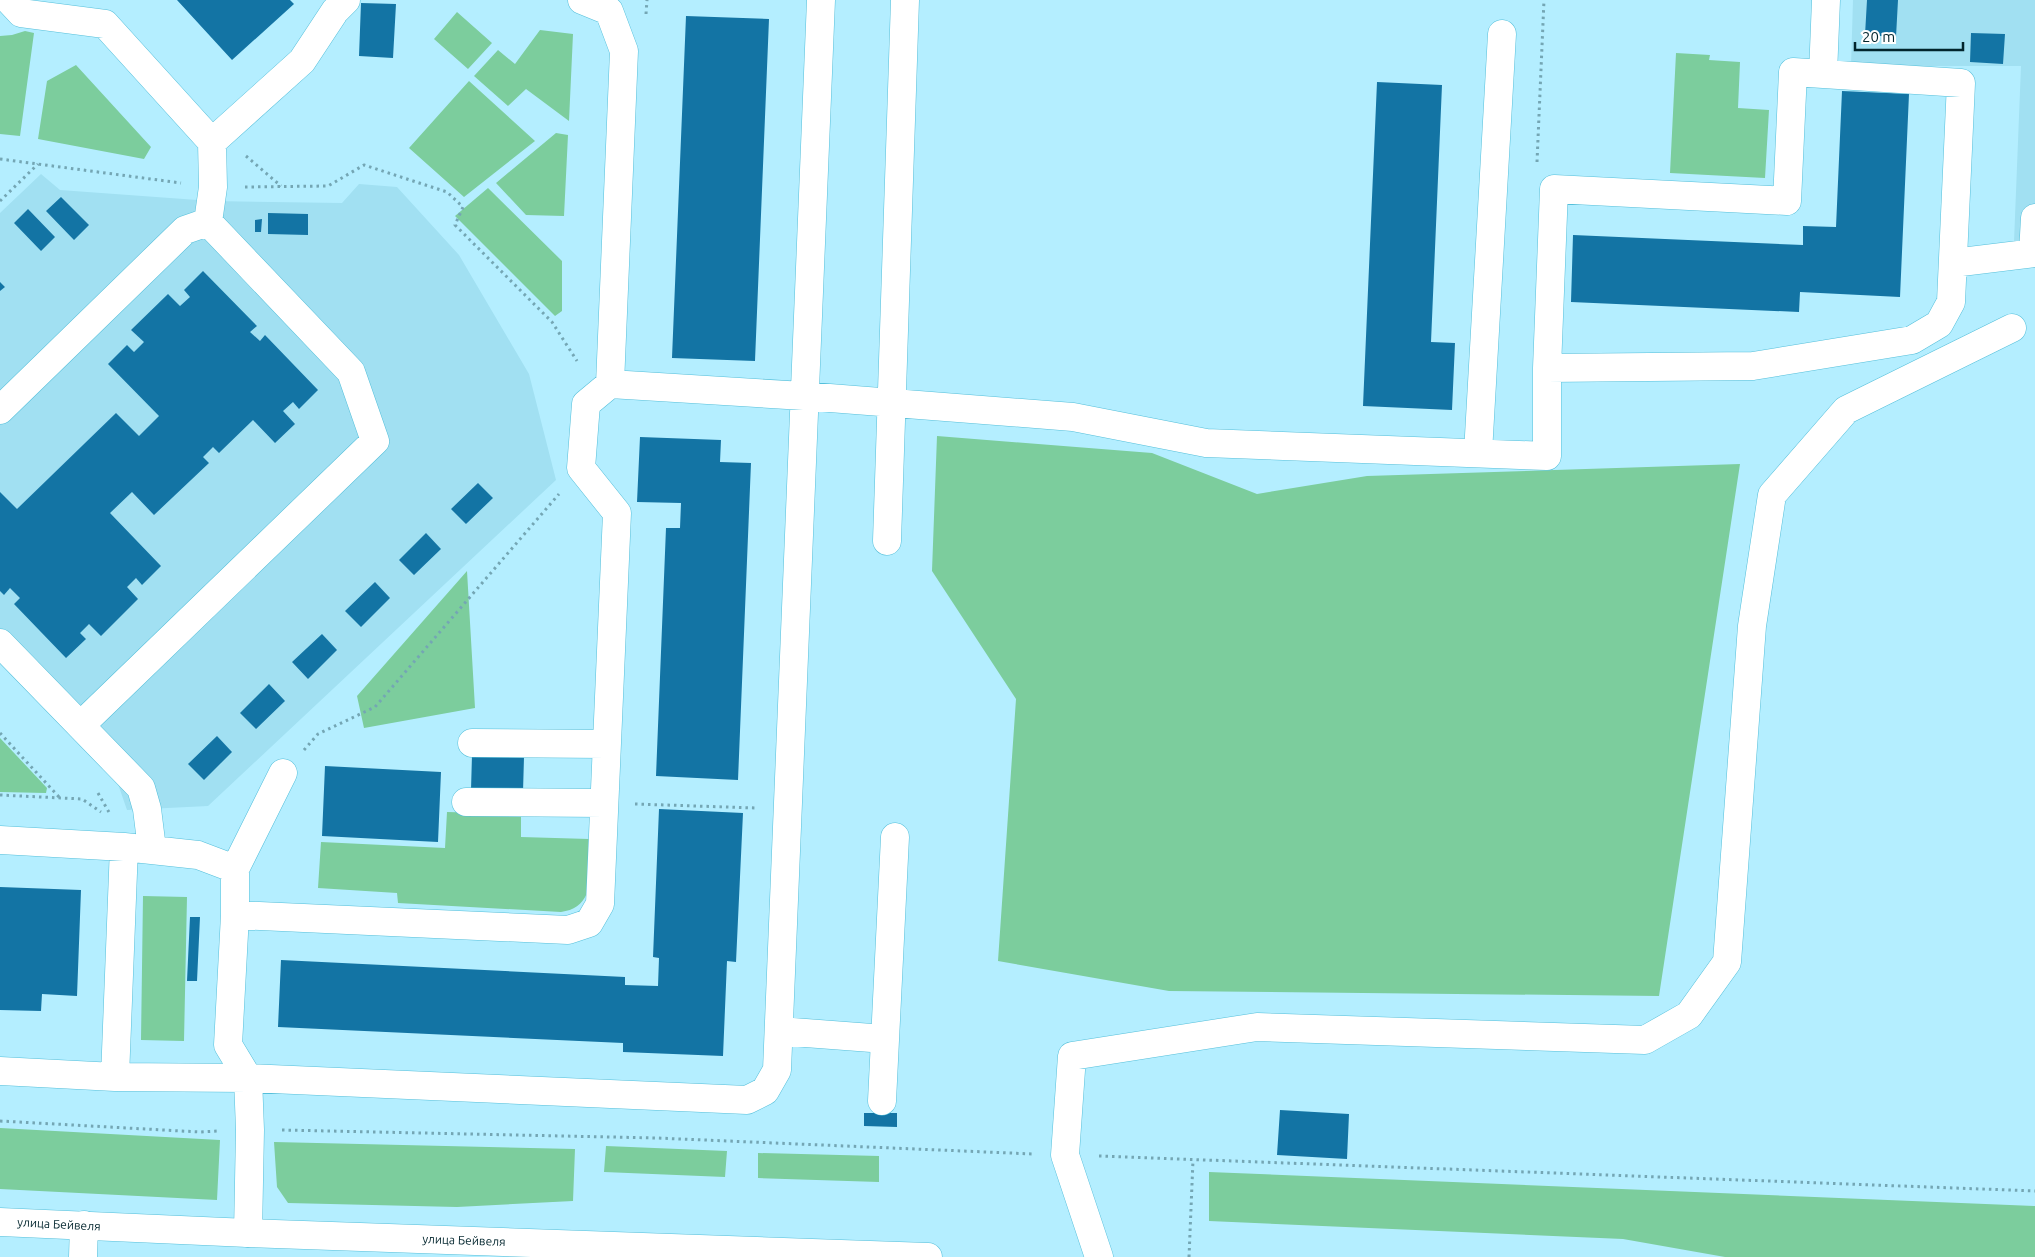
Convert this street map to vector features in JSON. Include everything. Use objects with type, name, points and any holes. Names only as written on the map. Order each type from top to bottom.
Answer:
[{"type":"main road","points":[[9,0],[21,13],[105,24],[216,138]]},
{"type":"main road","points":[[208,222],[213,187],[216,138],[302,61],[335,11],[346,0]]},
{"type":"main road","points":[[582,0],[609,12],[624,51],[604,388]]},
{"type":"main road","points":[[0,1071],[115,1077],[248,1078],[747,1100],[765,1091],[777,1070],[821,0]]},
{"type":"main road","points":[[887,541],[905,0]]},
{"type":"main road","points":[[1822,74],[1826,0]]},
{"type":"main road","points":[[1478,453],[1502,34]]},
{"type":"main road","points":[[235,915],[568,930],[589,923],[600,904],[617,513],[581,468],[586,404],[604,388],[804,396],[1073,417],[1206,443],[1546,456],[1547,368],[1554,189],[1787,201],[1793,72],[1961,83],[1951,302],[1939,324],[1912,340],[1753,366],[1547,368]]},
{"type":"main road","points":[[1953,263],[2034,253],[2035,218]]},
{"type":"main road","points":[[0,410],[185,230],[208,222]]},
{"type":"main road","points":[[81,725],[375,441],[351,372],[208,222]]},
{"type":"main road","points":[[1099,1257],[1065,1155],[1072,1056],[1256,1027],[1645,1040],[1689,1015],[1727,962],[1752,626],[1772,495],[1846,410],[2012,328]]},
{"type":"main road","points":[[0,642],[141,788],[147,809],[152,849]]},
{"type":"main road","points":[[472,742],[606,744]]},
{"type":"main road","points":[[248,1233],[250,1130],[248,1078],[228,1045],[235,915],[235,869],[283,773]]},
{"type":"main road","points":[[466,802],[604,803]]},
{"type":"main road","points":[[882,1101],[895,837]]},
{"type":"main road","points":[[0,840],[152,849],[198,855],[235,869]]},
{"type":"main road","points":[[115,1077],[124,847]]},
{"type":"main road","points":[[779,1031],[885,1039]]},
{"type":"main road","name":"улица Бейвеля","points":[[0,1222],[248,1233],[928,1257]]},
{"type":"main road","points":[[83,1257],[84,1225]]},
{"type":"path","points":[[1537,170],[1544,0]]},
{"type":"path","points":[[216,138],[282,186]]},
{"type":"path","points":[[0,159],[213,187],[328,186],[364,165],[447,192],[463,207],[456,225],[552,322],[604,388]]},
{"type":"path","points":[[0,200],[38,164]]},
{"type":"path","points":[[283,773],[318,734],[375,707],[581,468]]},
{"type":"path","points":[[0,733],[60,798]]},
{"type":"path","points":[[0,795],[82,799],[114,821],[98,792]]},
{"type":"path","points":[[604,803],[787,809]]},
{"type":"path","points":[[0,1121],[200,1132],[250,1130],[656,1138],[2035,1191]]},
{"type":"path","points":[[1189,1257],[1193,1160]]},
{"type":"shaded area","points":[[1853,0],[2035,0],[2035,268],[2013,267],[2021,66],[1851,66]]},
{"type":"shaded area","points":[[41,174],[60,190],[211,201],[342,203],[359,184],[397,187],[459,255],[529,374],[556,480],[208,806],[127,810],[118,784],[0,664],[0,213]]},
{"type":"green space","points":[[457,12],[492,43],[468,69],[434,39]]},
{"type":"green space","points":[[540,30],[573,34],[569,121],[526,89],[508,106],[474,76],[498,50],[515,64]]},
{"type":"green space","points":[[25,31],[34,33],[20,136],[0,134],[0,36]]},
{"type":"green space","points":[[1676,53],[1710,55],[1709,60],[1740,62],[1738,108],[1769,110],[1765,178],[1670,173]]},
{"type":"green space","points":[[76,65],[151,147],[144,159],[38,139],[47,81]]},
{"type":"green space","points":[[469,81],[535,141],[464,197],[409,148]]},
{"type":"green space","points":[[556,133],[568,135],[564,216],[526,215],[496,183]]},
{"type":"green space","points":[[488,188],[562,261],[562,311],[555,316],[455,216]]},
{"type":"green space","points":[[937,436],[1152,453],[1257,494],[1367,476],[1740,464],[1659,996],[1169,991],[998,961],[1016,699],[932,571]]},
{"type":"green space","points":[[467,571],[475,708],[364,728],[357,696]]},
{"type":"green space","points":[[0,738],[47,788],[46,793],[0,792]]},
{"type":"green space","points":[[447,812],[521,814],[521,837],[589,839],[587,893],[583,901],[570,910],[561,912],[398,903],[397,893],[318,888],[321,842],[445,848]]},
{"type":"green space","points":[[143,896],[187,897],[184,1041],[141,1040]]},
{"type":"green space","points":[[0,1128],[220,1140],[217,1200],[0,1189]]},
{"type":"green space","points":[[274,1142],[575,1149],[573,1201],[457,1207],[288,1203],[277,1187]]},
{"type":"green space","points":[[606,1146],[727,1151],[725,1177],[604,1172]]},
{"type":"green space","points":[[758,1153],[879,1156],[879,1182],[758,1178]]},
{"type":"green space","points":[[1209,1172],[2035,1206],[2035,1257],[1725,1257],[1623,1239],[1209,1221]]},
{"type":"building","points":[[177,0],[290,0],[294,4],[232,60]]},
{"type":"building","points":[[1867,0],[1898,0],[1896,37],[1865,35]]},
{"type":"building","points":[[361,3],[396,4],[393,58],[359,56]]},
{"type":"building","points":[[686,16],[769,19],[755,361],[672,358]]},
{"type":"building","points":[[1971,33],[2005,34],[2003,64],[1970,62]]},
{"type":"building","points":[[1377,82],[1442,85],[1431,342],[1455,343],[1452,410],[1363,406]]},
{"type":"building","points":[[1842,91],[1909,94],[1900,297],[1800,292],[1799,312],[1571,302],[1573,235],[1803,245],[1803,226],[1836,227]]},
{"type":"building","points":[[61,197],[89,225],[74,240],[46,211]]},
{"type":"building","points":[[28,209],[55,237],[41,251],[14,223]]},
{"type":"building","points":[[268,213],[308,214],[308,235],[268,234]]},
{"type":"building","points":[[262,219],[261,232],[255,232],[255,220]]},
{"type":"building","points":[[203,271],[257,326],[250,332],[260,341],[265,335],[318,390],[299,409],[293,402],[283,411],[295,424],[275,443],[253,420],[219,453],[213,447],[203,457],[209,463],[154,515],[132,492],[110,513],[161,566],[142,585],[136,578],[127,587],[138,599],[101,636],[89,624],[80,633],[86,639],[66,658],[14,604],[20,598],[10,588],[4,595],[0,591],[0,492],[17,509],[116,413],[139,436],[159,416],[108,364],[127,345],[134,352],[144,342],[131,330],[168,294],[180,306],[190,297],[184,290]]},
{"type":"building","points":[[0,282],[5,287],[0,291]]},
{"type":"building","points":[[640,437],[721,440],[720,462],[751,463],[738,780],[656,776],[666,528],[680,528],[681,503],[637,502]]},
{"type":"building","points":[[478,483],[493,498],[466,524],[451,509]]},
{"type":"building","points":[[426,533],[441,549],[414,575],[399,560]]},
{"type":"building","points":[[375,582],[390,598],[361,627],[345,611]]},
{"type":"building","points":[[322,634],[337,650],[308,679],[292,662]]},
{"type":"building","points":[[269,684],[285,701],[256,729],[240,713]]},
{"type":"building","points":[[217,736],[232,752],[204,780],[188,764]]},
{"type":"building","points":[[472,755],[524,757],[523,792],[471,790]]},
{"type":"building","points":[[325,766],[441,772],[438,842],[322,836]]},
{"type":"building","points":[[659,809],[743,813],[736,962],[727,961],[723,1056],[623,1052],[623,1043],[278,1027],[281,960],[625,977],[625,985],[658,986],[659,958],[653,957]]},
{"type":"building","points":[[0,887],[81,890],[77,996],[42,994],[41,1011],[0,1010]]},
{"type":"building","points":[[190,917],[200,917],[197,981],[187,981]]},
{"type":"building","points":[[1280,1110],[1349,1114],[1347,1159],[1277,1155]]},
{"type":"building","points":[[864,1113],[897,1113],[897,1127],[864,1126]]}]
